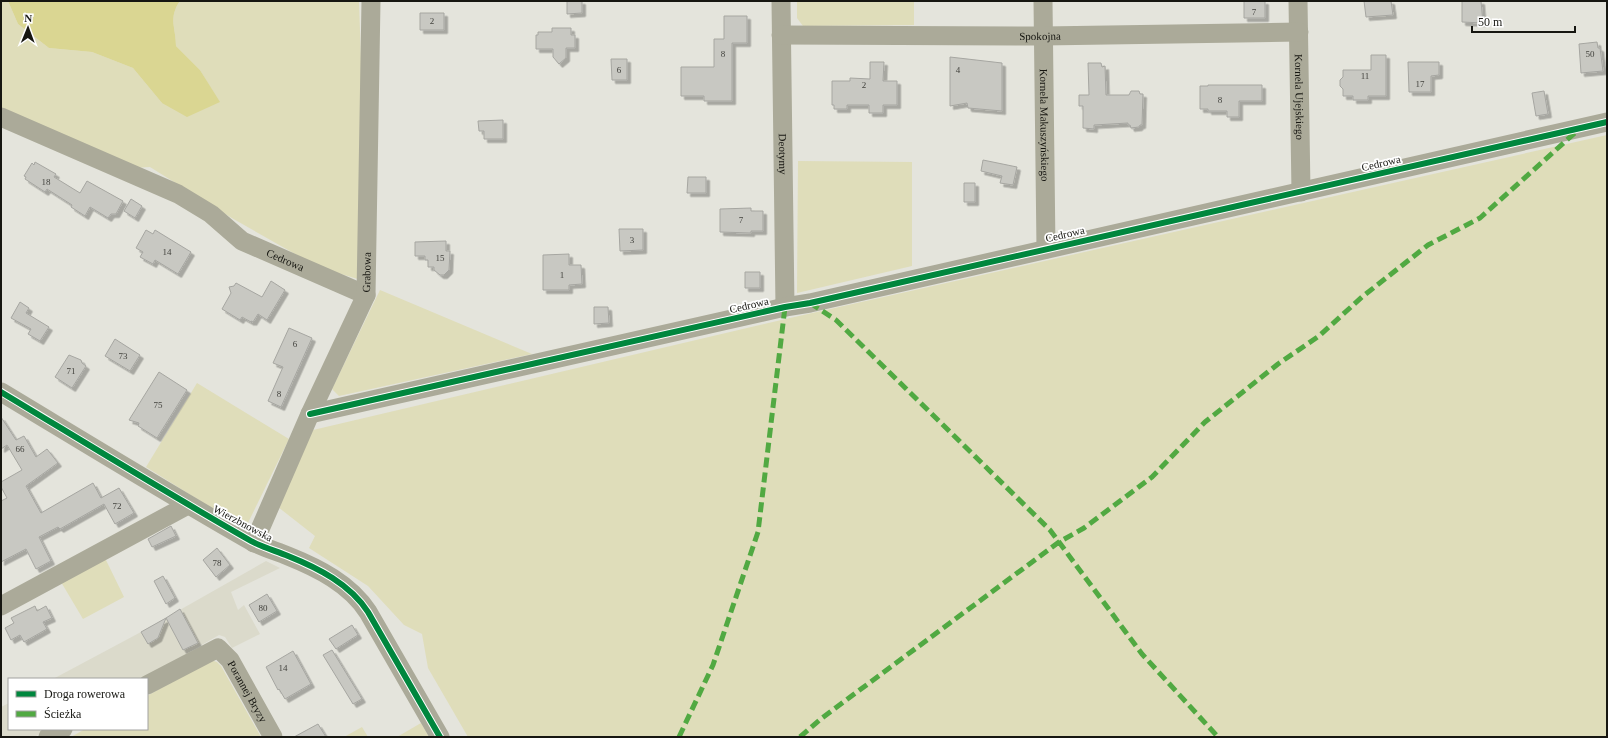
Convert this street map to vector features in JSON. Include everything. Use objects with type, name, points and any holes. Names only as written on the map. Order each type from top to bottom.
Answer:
[{"type":"street","name":"Grabowa","points":[[254,542],[310,414],[366,295],[371,1]]},
{"type":"street","name":"Deotymy","points":[[780,1],[785,307]]},
{"type":"street","name":"Kornela Makuszyńskiego","points":[[1043,1],[1046,249]]},
{"type":"street","name":"Kornela Ujejskiego","points":[[1298,1],[1301,192]]},
{"type":"street","name":"Spokojna","points":[[781,34],[1043,36],[1299,32]]},
{"type":"street","name":"Cedrowa","points":[[1,117],[178,194],[210,214],[242,241],[366,295]]},
{"type":"street","name":"Cedrowa","points":[[310,414],[785,307],[810,303],[1607,122]]},
{"type":"street","name":"Wierzbnowska","points":[[1,392],[188,505],[254,542],[319,570],[348,590],[360,600],[440,737]]},
{"type":"street","points":[[1,606],[188,505]]},
{"type":"street","name":"Porannej Bryzy","points":[[148,684],[218,648],[230,660],[273,737]]},
{"type":"street","points":[[48,737],[61,730]]},
{"type":"shaded area","points":[[1,1],[8,1],[18,24],[49,48],[92,52],[133,68],[162,103],[219,102],[200,70],[176,46],[173,18],[176,7],[180,1],[359,1],[362,91],[361,280],[318,267],[230,217],[150,167],[132,168],[1,111]]},
{"type":"shaded area","points":[[8,1],[180,1],[176,7],[173,18],[176,46],[200,70],[220,102],[187,117],[162,103],[133,68],[92,52],[49,48],[18,24]]},
{"type":"shaded area","points":[[797,1],[914,1],[914,25],[803,26],[797,18]]},
{"type":"shaded area","points":[[1607,135],[1607,737],[468,737],[428,668],[422,634],[404,625],[368,586],[309,548],[315,536],[278,507],[313,430],[790,318]]},
{"type":"shaded area","points":[[798,161],[912,162],[912,266],[797,293]]},
{"type":"shaded area","points":[[380,290],[532,354],[339,396],[332,389]]},
{"type":"shaded area","points":[[197,383],[289,439],[245,529],[146,467]]},
{"type":"shaded area","points":[[105,558],[124,597],[83,619],[61,582]]},
{"type":"shaded area","points":[[266,561],[280,568],[231,592],[238,610],[244,605],[260,634],[232,648],[225,637],[219,635],[145,678],[55,678],[141,632]]},
{"type":"shaded area","points":[[210,660],[217,662],[221,666],[261,737],[71,737],[83,730],[148,730],[148,695]]},
{"type":"shaded area","points":[[8,704],[8,730],[47,730],[34,737],[1,737],[1,707]]},
{"type":"shaded area","points":[[421,723],[429,737],[397,737]]},
{"type":"shaded area","points":[[362,727],[368,737],[344,737]]},
{"type":"building","points":[[567,1],[582,1],[582,13],[567,14]]},
{"type":"building","points":[[1244,1],[1265,1],[1265,18],[1244,18]]},
{"type":"building","points":[[1364,1],[1391,1],[1393,15],[1366,17]]},
{"type":"building","points":[[1462,1],[1481,1],[1483,23],[1462,22]]},
{"type":"building","points":[[420,13],[444,13],[444,30],[420,30]]},
{"type":"building","points":[[724,16],[747,16],[747,43],[732,43],[732,101],[704,101],[704,96],[681,96],[681,67],[714,67],[714,39],[724,39]]},
{"type":"building","points":[[552,28],[571,28],[571,35],[575,35],[575,48],[566,48],[566,58],[559,64],[553,57],[553,49],[536,49],[536,35],[538,35],[538,32],[552,32]]},
{"type":"building","points":[[1597,42],[1598,48],[1600,48],[1603,71],[1581,73],[1579,44]]},
{"type":"building","points":[[1371,55],[1386,55],[1386,96],[1368,96],[1368,100],[1353,100],[1353,96],[1343,96],[1343,89],[1340,86],[1340,80],[1343,77],[1343,70],[1371,70]]},
{"type":"building","points":[[950,57],[1002,63],[1002,111],[968,108],[967,103],[950,106]]},
{"type":"building","points":[[611,59],[627,59],[627,80],[612,80]]},
{"type":"building","points":[[870,62],[884,62],[883,81],[897,81],[897,105],[883,105],[883,113],[869,113],[869,105],[847,105],[847,109],[834,109],[834,105],[832,105],[832,81],[850,81],[850,78],[870,79]]},
{"type":"building","points":[[1408,62],[1439,62],[1439,75],[1431,76],[1431,92],[1409,92]]},
{"type":"building","points":[[1088,63],[1101,63],[1102,67],[1105,66],[1106,95],[1129,95],[1131,91],[1139,91],[1140,94],[1143,94],[1142,125],[1131,128],[1128,123],[1094,125],[1094,129],[1083,128],[1083,106],[1079,106],[1079,95],[1089,95]]},
{"type":"building","points":[[1262,85],[1262,101],[1239,101],[1239,117],[1227,117],[1227,111],[1208,111],[1208,109],[1200,109],[1200,86]]},
{"type":"building","points":[[1544,91],[1548,114],[1536,116],[1532,93]]},
{"type":"building","points":[[503,120],[503,139],[484,139],[484,131],[479,131],[478,121]]},
{"type":"building","points":[[983,160],[1017,167],[1013,185],[1000,183],[1002,176],[981,171]]},
{"type":"building","points":[[35,162],[56,174],[54,177],[80,193],[87,181],[123,201],[116,214],[111,214],[108,218],[90,207],[85,216],[71,207],[72,205],[47,189],[45,192],[25,179],[26,177],[24,176],[32,163],[34,165]]},
{"type":"building","points":[[688,177],[706,177],[706,193],[687,193]]},
{"type":"building","points":[[964,183],[975,183],[975,202],[964,202]]},
{"type":"building","points":[[131,199],[142,206],[135,218],[124,211]]},
{"type":"building","points":[[751,208],[751,211],[763,211],[763,231],[751,231],[751,233],[720,232],[720,209]]},
{"type":"building","points":[[619,229],[643,229],[643,250],[620,251]]},
{"type":"building","points":[[146,230],[153,234],[155,230],[191,252],[178,274],[155,260],[153,264],[140,257],[143,252],[136,248]]},
{"type":"building","points":[[446,241],[446,251],[450,251],[449,270],[444,275],[440,275],[434,270],[434,267],[428,267],[428,260],[425,260],[425,256],[415,256],[415,242]]},
{"type":"building","points":[[569,254],[569,265],[581,265],[582,284],[569,285],[569,290],[543,290],[543,255]]},
{"type":"building","points":[[745,272],[760,272],[760,288],[745,288]]},
{"type":"building","points":[[271,281],[285,290],[267,320],[258,314],[253,322],[242,317],[240,320],[222,309],[231,293],[229,287],[234,286],[236,283],[262,297]]},
{"type":"building","points":[[20,302],[29,308],[26,313],[49,327],[40,341],[28,334],[31,329],[11,318]]},
{"type":"building","points":[[594,307],[608,307],[609,323],[594,324]]},
{"type":"building","points":[[289,328],[312,338],[281,407],[268,401],[283,367],[273,363]]},
{"type":"building","points":[[115,339],[140,355],[130,371],[105,356]]},
{"type":"building","points":[[69,355],[81,360],[86,366],[72,388],[55,377]]},
{"type":"building","points":[[159,372],[187,390],[157,438],[138,426],[139,423],[129,420]]},
{"type":"building","points":[[1,417],[16,440],[24,436],[36,457],[47,449],[58,463],[26,486],[41,513],[93,483],[101,498],[119,488],[134,513],[115,524],[104,504],[60,529],[58,527],[39,537],[51,561],[36,569],[26,549],[1,562],[1,501],[7,498],[1,487],[1,482],[22,470],[7,445],[1,449]]},
{"type":"building","points":[[171,526],[176,536],[152,547],[148,539]]},
{"type":"building","points":[[217,548],[230,565],[216,577],[203,560]]},
{"type":"building","points":[[163,576],[175,598],[166,604],[154,581]]},
{"type":"building","points":[[267,594],[277,611],[259,622],[249,605]]},
{"type":"building","points":[[35,606],[37,611],[46,606],[52,618],[43,622],[47,629],[24,642],[20,635],[11,640],[5,628],[14,623],[11,618]]},
{"type":"building","points":[[180,609],[198,643],[183,650],[166,618]]},
{"type":"building","points":[[166,618],[158,638],[148,644],[141,632]]},
{"type":"building","points":[[352,625],[358,635],[336,649],[329,639]]},
{"type":"building","points":[[332,650],[362,699],[353,704],[323,655]]},
{"type":"building","points":[[293,651],[311,684],[285,699],[279,689],[278,690],[266,667]]},
{"type":"building","points":[[318,724],[326,737],[294,737]]},
{"type":"marked path","points":[[800,737],[822,718],[1059,542],[1084,528],[1152,477],[1205,422],[1278,364],[1319,336],[1362,297],[1428,245],[1480,218],[1578,130]]},
{"type":"marked path","points":[[810,303],[836,320],[1050,530],[1142,654],[1218,737]]},
{"type":"marked path","points":[[679,737],[713,665],[758,532],[785,307]]},
{"type":"cycle path","points":[[310,414],[785,307],[810,303],[1607,122]]},
{"type":"cycle path","points":[[1,392],[251,541],[311,566],[343,585],[361,602],[368,612],[440,737]]}]
